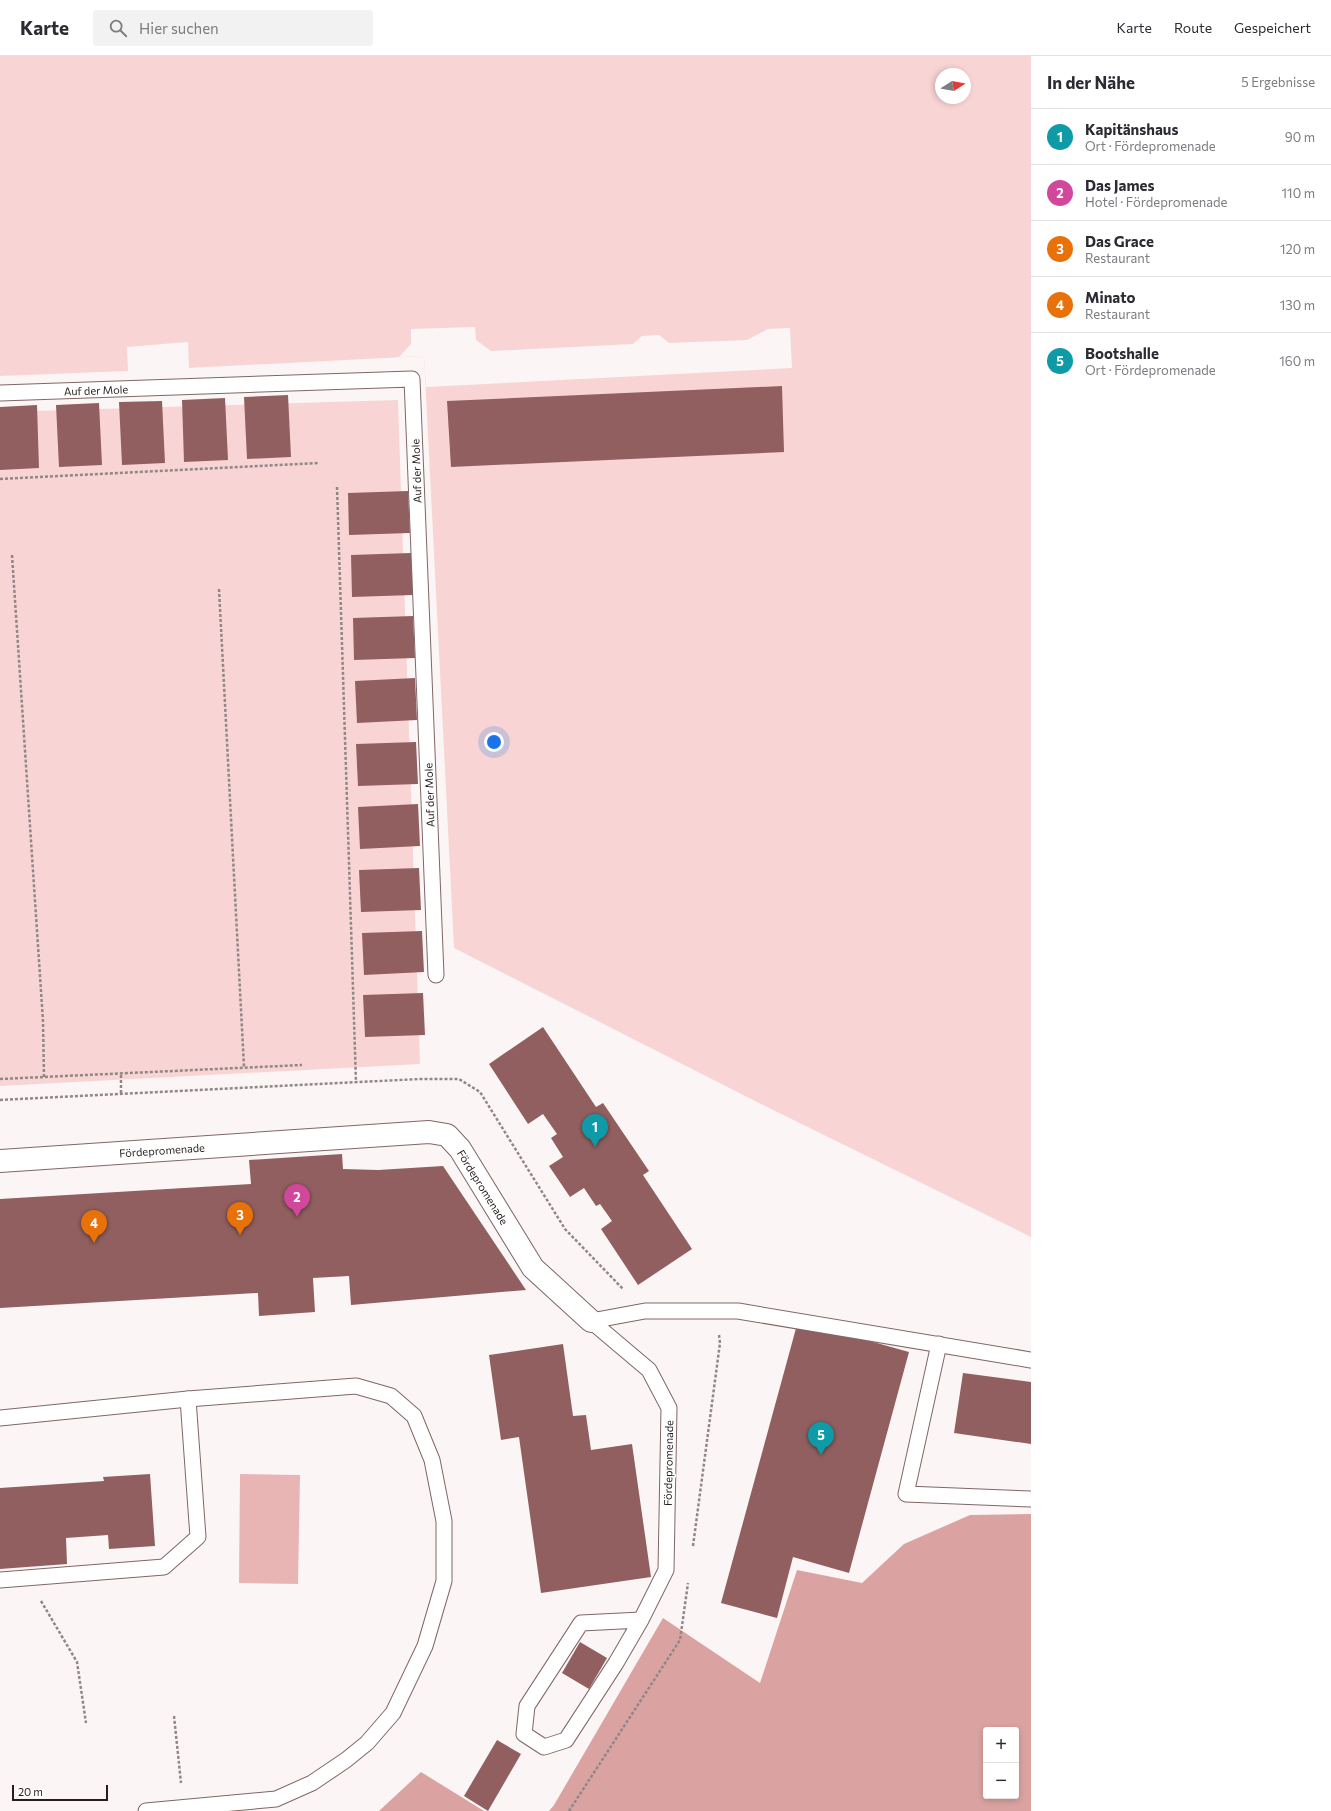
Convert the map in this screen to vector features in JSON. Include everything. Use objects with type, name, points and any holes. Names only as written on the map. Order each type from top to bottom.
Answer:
[{"type":"street","name":"Fördepromenade","points":[[0,1161],[429,1132],[446,1135],[460,1149],[533,1268],[591,1321]]},
{"type":"lane","name":"Auf der Mole","points":[[0,393],[412,379],[436,975]]},
{"type":"lane","points":[[591,1321],[645,1311],[738,1311],[1031,1360]]},
{"type":"lane","name":"Fördepromenade","points":[[591,1321],[649,1370],[669,1408],[666,1570],[641,1620],[616,1663],[566,1740],[544,1746],[524,1734],[528,1706],[581,1624],[641,1620]]},
{"type":"lane","points":[[938,1344],[906,1494],[1031,1499]]},
{"type":"lane","points":[[0,1418],[188,1399],[356,1386],[391,1396],[414,1416],[432,1460],[444,1521],[444,1582],[425,1646],[393,1713],[367,1743],[346,1760],[312,1783],[276,1799],[146,1811]]},
{"type":"lane","points":[[0,1580],[164,1568],[198,1537],[188,1399]]},
{"type":"path","points":[[0,479],[318,464]]},
{"type":"path","points":[[337,487],[356,1083]]},
{"type":"path","points":[[12,555],[43,1021],[44,1077]]},
{"type":"path","points":[[219,589],[244,1067]]},
{"type":"path","points":[[0,1079],[302,1065]]},
{"type":"path","points":[[120,1093],[121,1073]]},
{"type":"path","points":[[35,1578],[36,1592],[77,1662],[86,1723]]},
{"type":"path","points":[[174,1716],[183,1808]]},
{"type":"shaded area","points":[[0,56],[1031,56],[1031,1237],[755,1101],[454,948],[424,356],[189,368],[188,342],[127,347],[128,371],[0,376]]},
{"type":"shaded area","points":[[398,400],[420,1064],[0,1086],[0,412]]},
{"type":"shaded area","points":[[240,1474],[300,1475],[298,1584],[239,1583]]},
{"type":"shaded area","points":[[1031,1514],[1031,1811],[549,1811],[554,1805],[663,1618],[760,1683],[797,1570],[862,1583],[904,1544],[970,1515]]},
{"type":"shaded area","points":[[421,1772],[484,1811],[379,1811]]},
{"type":"pier","points":[[475,327],[476,340],[491,351],[633,344],[642,336],[659,335],[669,343],[747,340],[768,329],[790,328],[792,368],[426,387],[424,356],[399,357],[411,344],[411,329]]},
{"type":"building","points":[[782,386],[784,452],[451,467],[447,401]]},
{"type":"building","points":[[288,395],[291,457],[247,459],[244,397]]},
{"type":"building","points":[[225,398],[228,460],[184,462],[182,400]]},
{"type":"building","points":[[162,401],[165,463],[122,465],[119,402]]},
{"type":"building","points":[[99,403],[102,465],[59,467],[56,405]]},
{"type":"building","points":[[37,405],[39,468],[0,470],[0,407]]},
{"type":"building","points":[[408,491],[410,533],[349,535],[348,493]]},
{"type":"building","points":[[411,553],[413,595],[352,597],[351,555]]},
{"type":"building","points":[[413,616],[415,658],[354,660],[353,618]]},
{"type":"building","points":[[415,678],[417,720],[357,723],[355,681]]},
{"type":"building","points":[[416,742],[418,784],[358,786],[356,744]]},
{"type":"building","points":[[418,804],[420,846],[360,849],[358,807]]},
{"type":"building","points":[[419,868],[421,910],[361,912],[359,870]]},
{"type":"building","points":[[422,931],[424,972],[364,975],[362,933]]},
{"type":"building","points":[[423,993],[425,1035],[365,1037],[363,995]]},
{"type":"building","points":[[543,1027],[596,1107],[603,1103],[649,1171],[643,1175],[692,1249],[638,1285],[601,1229],[612,1221],[600,1204],[596,1206],[584,1188],[570,1197],[549,1166],[563,1157],[551,1138],[557,1134],[543,1114],[528,1124],[489,1064]]},
{"type":"building","points":[[342,1154],[343,1169],[378,1170],[443,1166],[526,1290],[351,1305],[349,1276],[313,1278],[315,1312],[259,1316],[258,1293],[0,1308],[0,1199],[251,1184],[249,1160]]},
{"type":"building","points":[[798,1321],[909,1352],[849,1573],[793,1557],[777,1618],[721,1603]]},
{"type":"building","points":[[563,1344],[573,1416],[586,1415],[591,1450],[632,1444],[651,1577],[541,1593],[519,1437],[501,1440],[489,1355]]},
{"type":"building","points":[[963,1373],[1031,1382],[1031,1444],[954,1433]]},
{"type":"building","points":[[150,1474],[155,1546],[109,1549],[108,1535],[66,1538],[67,1564],[0,1569],[0,1488],[104,1481],[103,1477]]},
{"type":"building","points":[[580,1642],[607,1658],[589,1689],[562,1673]]},
{"type":"building","points":[[497,1740],[521,1754],[488,1811],[464,1796]]},
{"type":"place","name":"Kapitänshaus","points":[[595,1147]]},
{"type":"place","name":"Das James","points":[[297,1217]]},
{"type":"place","name":"Das Grace","points":[[240,1235]]},
{"type":"place","name":"Minato","points":[[94,1243]]},
{"type":"place","name":"Bootshalle","points":[[821,1455]]}]
